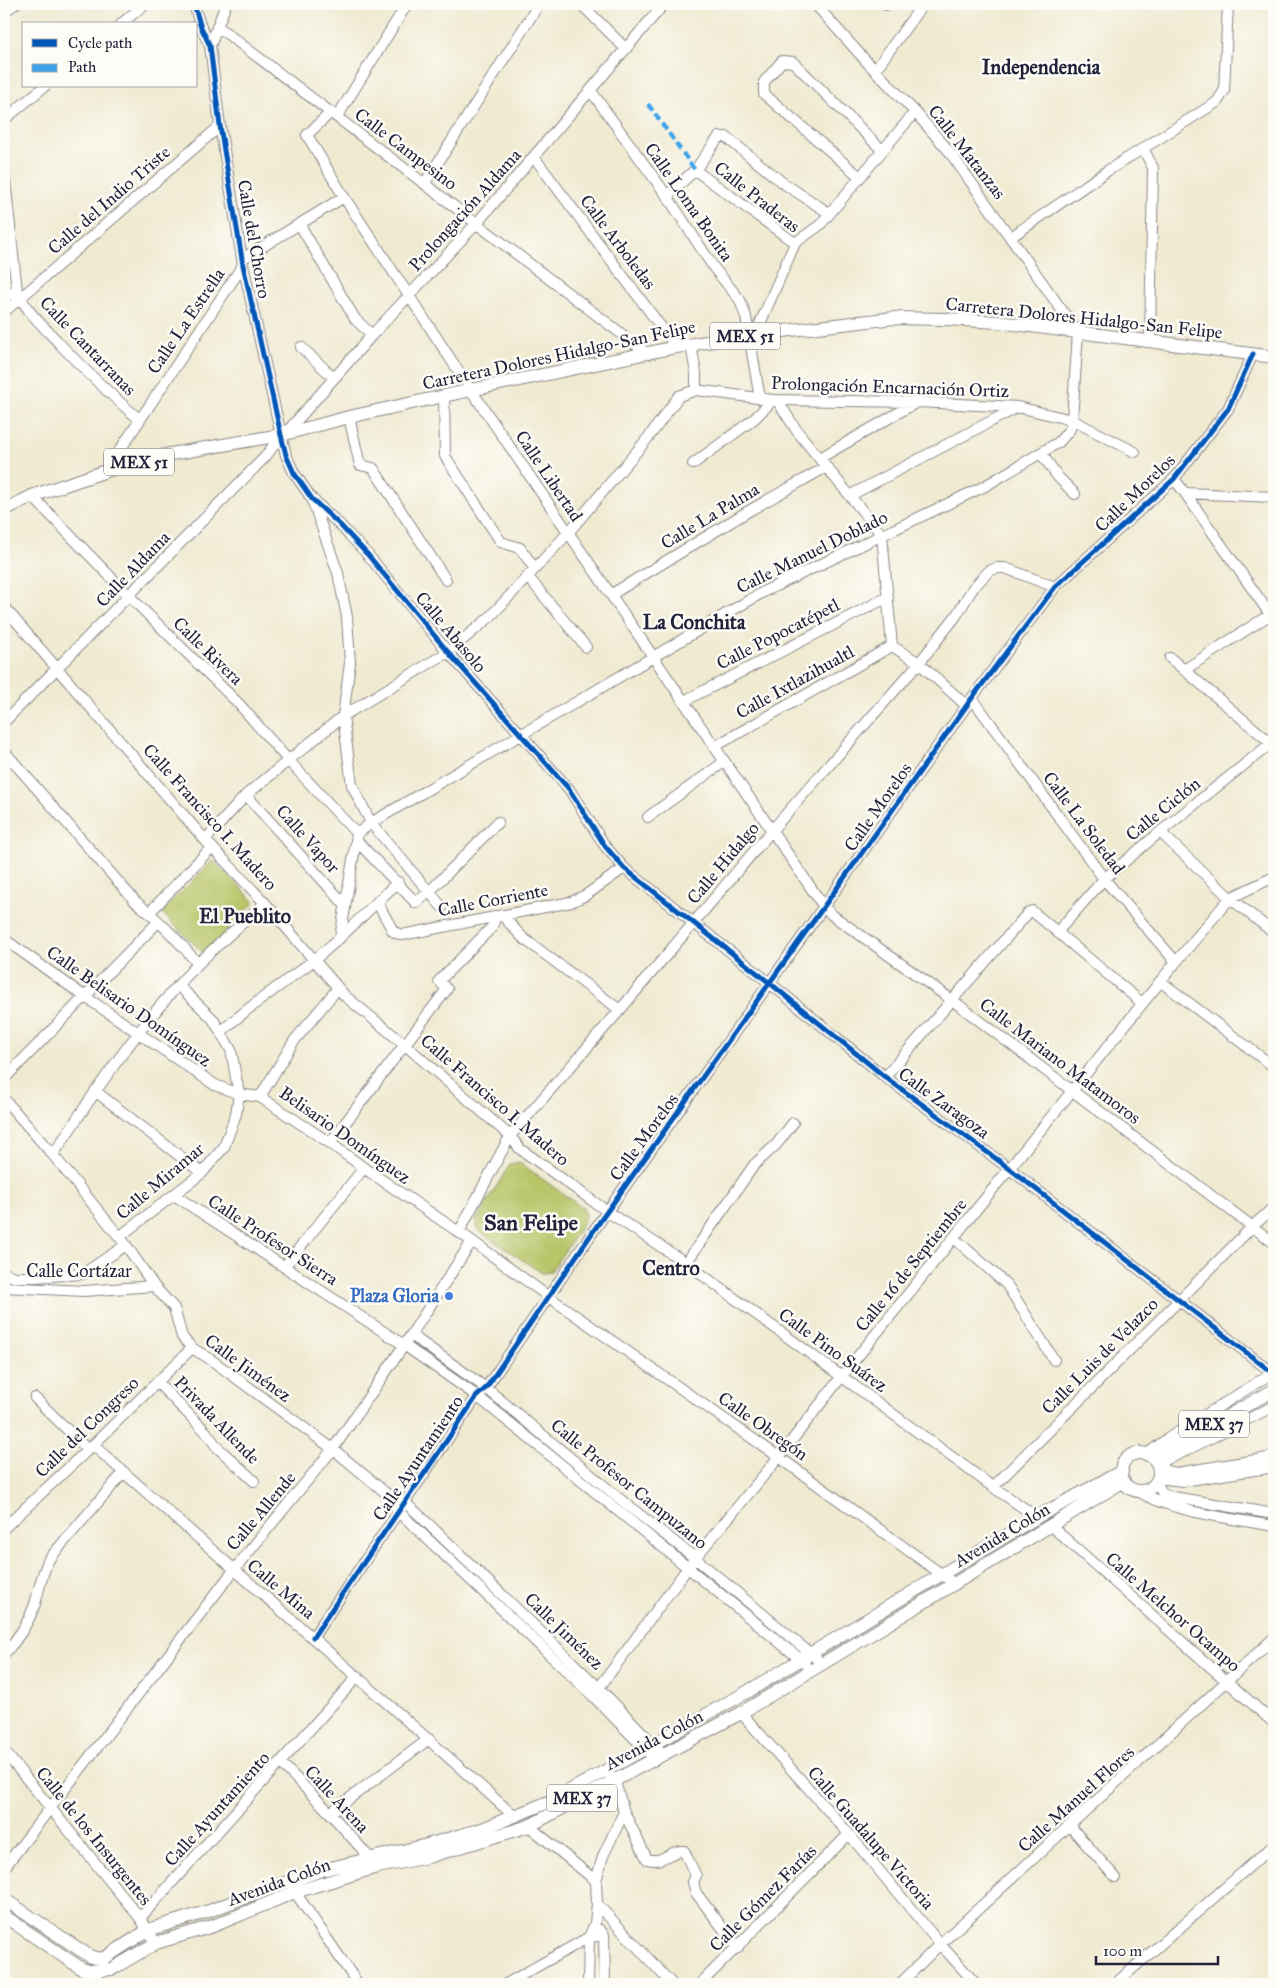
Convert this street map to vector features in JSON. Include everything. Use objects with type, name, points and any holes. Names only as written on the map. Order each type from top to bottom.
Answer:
[{"type":"main road","name":"Carretera Dolores Hidalgo-San Felipe","points":[[4,510],[32,496],[106,471],[165,455],[283,435],[472,390],[676,347],[752,335],[894,318],[998,322],[1078,334],[1253,354]]},
{"type":"main road","name":"MEX 51","points":[[1253,354],[1274,357]]},
{"type":"main road","name":"MEX 37","points":[[1136,1490],[1147,1489],[1155,1467],[1274,1390]]},
{"type":"main road","name":"MEX 37","points":[[1123,1476],[1123,1465],[1130,1456],[1135,1454],[1155,1467]]},
{"type":"main road","name":"Avenida Colón","points":[[4,1899],[91,1957],[99,1960],[108,1958],[148,1930],[208,1911],[322,1870],[428,1845],[516,1817],[605,1771],[806,1657],[941,1573],[1037,1517],[1123,1476]]},
{"type":"main road","name":"Avenida Colón","points":[[90,1971],[112,1969],[156,1943],[213,1926],[295,1892],[377,1867],[428,1857],[529,1826],[615,1782],[741,1713],[1050,1526],[1123,1476]]},
{"type":"main road","points":[[1123,1476],[1129,1487],[1136,1490]]},
{"type":"main road","points":[[208,1911],[213,1926]]},
{"type":"main road","points":[[4,1916],[82,1969],[90,1971]]},
{"type":"main road","points":[[36,1938],[44,1925]]},
{"type":"street","points":[[4,12],[15,4]]},
{"type":"street","points":[[123,22],[145,4]]},
{"type":"street","points":[[194,4],[200,25],[210,46]]},
{"type":"street","points":[[210,46],[226,4]]},
{"type":"street","points":[[334,114],[407,4]]},
{"type":"street","points":[[425,183],[539,4]]},
{"type":"street","points":[[582,4],[626,49]]},
{"type":"street","name":"Prolongación Aldama","points":[[283,435],[372,335],[476,224],[664,4]]},
{"type":"street","name":"Calle Matanzas","points":[[815,4],[916,112],[949,151],[1078,334]]},
{"type":"street","points":[[875,70],[922,4]]},
{"type":"street","points":[[1011,238],[1143,148],[1217,102],[1224,91],[1228,4]]},
{"type":"street","name":"Calle Campesino","points":[[217,26],[648,354]]},
{"type":"street","name":"Calle del Chorro","points":[[210,46],[220,126],[242,262],[283,435]]},
{"type":"street","points":[[860,177],[764,94],[764,82],[782,61],[793,62],[882,150]]},
{"type":"street","points":[[4,120],[43,88]]},
{"type":"street","name":"Calle Loma Bonita","points":[[591,91],[667,196],[714,268],[740,300],[752,335],[760,399]]},
{"type":"street","points":[[796,243],[820,225],[916,112]]},
{"type":"street","name":"Calle Libertad","points":[[334,114],[307,135],[344,197],[568,533],[684,700],[753,806],[772,830]]},
{"type":"street","name":"Calle del Indio Triste","points":[[4,296],[18,294],[220,126]]},
{"type":"street","points":[[667,196],[695,170],[719,137],[726,137],[783,183],[829,213]]},
{"type":"street","points":[[1143,148],[1153,168],[1150,342]]},
{"type":"street","name":"Calle Arboledas","points":[[534,157],[676,347]]},
{"type":"street","name":"Calle Praderas","points":[[695,170],[796,243],[752,335]]},
{"type":"street","name":"Calle Cantarranas","points":[[4,171],[18,294],[31,315],[98,384],[140,420]]},
{"type":"street","name":"Calle La Estrella","points":[[106,471],[242,262],[344,197]]},
{"type":"street","points":[[300,225],[355,319],[372,335]]},
{"type":"street","points":[[4,312],[18,294]]},
{"type":"street","name":"Calle Manuel Doblado","points":[[356,837],[371,823],[765,591],[985,486],[1060,442],[1070,429],[1072,420],[1078,334]]},
{"type":"street","points":[[150,912],[208,844],[246,795],[343,716],[448,652],[490,617],[568,533],[648,438],[679,396],[696,390],[696,373],[691,345]]},
{"type":"street","points":[[301,347],[334,378]]},
{"type":"street","name":"Calle Morelos","points":[[549,1298],[824,907],[970,702],[1055,587],[1174,479],[1228,409],[1253,354]]},
{"type":"street","name":"Prolongación Encarnación Ortiz","points":[[696,390],[775,400],[918,402],[1018,407],[1072,420],[1135,452]]},
{"type":"street","points":[[444,396],[445,456],[501,542],[520,548],[535,569]]},
{"type":"street","points":[[693,464],[754,419],[775,400],[797,431],[882,535],[894,647]]},
{"type":"street","points":[[820,458],[918,402]]},
{"type":"street","points":[[851,495],[1018,407]]},
{"type":"street","points":[[349,418],[360,465],[373,468],[380,476],[446,580]]},
{"type":"street","name":"Calle Abasolo","points":[[283,435],[286,455],[294,473],[312,499],[368,555],[448,652],[569,789],[605,846]]},
{"type":"street","name":"Calle Aldama","points":[[4,722],[266,456],[283,435]]},
{"type":"street","points":[[1041,452],[1058,477],[1075,494]]},
{"type":"street","name":"Calle La Palma","points":[[612,594],[747,512],[826,467]]},
{"type":"street","points":[[1174,479],[1273,616],[1184,670]]},
{"type":"street","points":[[1185,493],[1274,497]]},
{"type":"street","name":"Calle Rivera","points":[[32,496],[129,596],[239,704],[416,902]]},
{"type":"street","points":[[312,499],[338,573],[347,617],[350,663],[343,716],[352,785],[371,823],[442,907]]},
{"type":"street","name":"Calle Hidalgo","points":[[459,1232],[510,1136],[956,616],[967,596],[989,571],[1005,568],[1055,587]]},
{"type":"street","points":[[528,577],[586,647]]},
{"type":"street","name":"Calle Popocatépetl","points":[[684,700],[888,597]]},
{"type":"street","name":"Calle Francisco I. Madero","points":[[4,607],[208,844],[265,903],[345,996],[404,1044],[510,1136],[526,1154],[608,1212]]},
{"type":"street","name":"Calle La Soledad","points":[[894,647],[917,661],[970,702],[1104,879],[1176,962]]},
{"type":"street","name":"Calle Ixtlazihualtl","points":[[714,747],[894,647]]},
{"type":"street","points":[[1170,658],[1273,742]]},
{"type":"street","name":"Calle Ciclón","points":[[1058,931],[1104,879],[1273,742]]},
{"type":"street","points":[[4,751],[135,901],[150,912],[158,922],[179,940],[198,964]]},
{"type":"street","points":[[648,817],[725,763]]},
{"type":"street","name":"Calle Vapor","points":[[246,795],[345,905]]},
{"type":"street","name":"Calle Corriente","points":[[416,902],[430,891],[498,822]]},
{"type":"street","name":"Calle Mariano Matamoros","points":[[772,830],[824,907],[832,915],[952,1000],[1253,1226],[1274,1244]]},
{"type":"street","points":[[1160,832],[1230,898],[1274,933]]},
{"type":"street","points":[[340,938],[356,837]]},
{"type":"street","name":"Calle Zaragoza","points":[[605,846],[622,866],[885,1077],[1010,1169],[1274,1373]]},
{"type":"street","name":"Calle Corriente","points":[[377,902],[393,931],[396,934],[402,935],[572,902],[586,895],[622,866]]},
{"type":"street","name":"Calle 16 de Septiembre","points":[[596,1692],[687,1568],[779,1457],[1160,981],[1230,898],[1274,877]]},
{"type":"street","points":[[221,1032],[252,1004],[314,960],[340,938],[398,882]]},
{"type":"street","points":[[53,1155],[95,1091],[139,1032],[178,985],[198,964],[265,903]]},
{"type":"street","points":[[885,1077],[1028,913],[1032,911],[1142,1003]]},
{"type":"street","points":[[330,1143],[447,989],[439,981],[492,927],[499,916],[523,938],[620,1010]]},
{"type":"street","points":[[4,1079],[158,922]]},
{"type":"street","name":"Calle Belisario Domínguez","points":[[4,939],[214,1085],[239,1094],[260,1097]]},
{"type":"street","points":[[1160,981],[1274,1067]]},
{"type":"street","points":[[178,985],[213,1019],[221,1032],[231,1050],[239,1094]]},
{"type":"street","name":"Belisario Domínguez","points":[[338,988],[294,1041],[260,1097],[472,1241]]},
{"type":"street","points":[[95,1091],[202,1173]]},
{"type":"street","name":"Calle Miramar","points":[[4,1273],[14,1277],[83,1274],[202,1173],[224,1147],[236,1114],[239,1094]]},
{"type":"street","name":"Calle Jiménez","points":[[4,1099],[53,1155],[123,1241],[154,1286],[174,1308],[182,1337],[192,1348],[333,1449],[392,1498],[456,1566],[495,1603],[563,1660]]},
{"type":"street","points":[[686,1263],[754,1165],[776,1146],[792,1123]]},
{"type":"street","points":[[284,1267],[364,1168]]},
{"type":"street","name":"Calle Profesor Sierra","points":[[174,1195],[404,1345]]},
{"type":"street","name":"Calle Luis de Velazco","points":[[993,1486],[1178,1300],[1274,1207]]},
{"type":"street","name":"Calle Pino Suárez","points":[[608,1212],[686,1263],[1037,1517]]},
{"type":"street","points":[[954,1238],[1007,1284],[1054,1360]]},
{"type":"street","points":[[472,1241],[549,1298]]},
{"type":"street","name":"Calle Allende","points":[[4,1868],[234,1570],[333,1449],[411,1335],[472,1241]]},
{"type":"street","name":"Calle Cortázar","points":[[4,1287],[14,1277]]},
{"type":"street","name":"Calle Cortázar","points":[[4,1287],[84,1291],[154,1286]]},
{"type":"street","name":"Calle Ayuntamiento","points":[[312,1637],[477,1396],[486,1388],[549,1298]]},
{"type":"street","name":"Calle Obregón","points":[[549,1298],[779,1457],[955,1584]]},
{"type":"street","name":"Calle Profesor Campuzano","points":[[411,1335],[486,1388],[554,1451],[623,1508],[687,1568],[806,1657]]},
{"type":"street","name":"Calle Profesor Campuzano","points":[[404,1345],[554,1451]]},
{"type":"street","name":"Calle del Congreso","points":[[4,1528],[91,1447],[192,1348]]},
{"type":"street","points":[[1136,1490],[1151,1499],[1210,1509],[1274,1514],[1272,1526],[1210,1509],[1164,1495],[1155,1467],[1167,1439],[1274,1373]]},
{"type":"street","name":"Privada Allende","points":[[158,1382],[206,1432],[217,1447],[254,1481]]},
{"type":"street","name":"Calle Mina","points":[[35,1398],[91,1447],[124,1472],[516,1817]]},
{"type":"street","points":[[1155,1467],[1177,1454],[1274,1406]]},
{"type":"street","points":[[1155,1467],[1177,1473],[1274,1457]]},
{"type":"street","points":[[1155,1467],[1183,1481],[1274,1467]]},
{"type":"street","points":[[4,1654],[24,1628],[34,1606],[44,1569],[49,1559],[124,1472]]},
{"type":"street","name":"Calle Jiménez","points":[[401,1507],[464,1558],[660,1757]]},
{"type":"street","name":"Calle Profesor Campuzano","points":[[623,1508],[695,1558],[817,1667]]},
{"type":"street","name":"Calle Melchor Ocampo","points":[[1050,1526],[1274,1723]]},
{"type":"street","points":[[456,1566],[464,1558]]},
{"type":"street","points":[[495,1603],[502,1595]]},
{"type":"street","name":"Calle Manuel Flores","points":[[900,1984],[940,1944],[1274,1638]]},
{"type":"street","name":"Calle Ayuntamiento","points":[[140,1918],[282,1763],[358,1676]]},
{"type":"street","name":"Calle Guadalupe Victoria","points":[[741,1713],[849,1834],[940,1944],[976,1984]]},
{"type":"street","points":[[330,1813],[429,1739]]},
{"type":"street","name":"Calle de los Insurgentes","points":[[4,1752],[140,1918],[156,1943]]},
{"type":"street","name":"Calle Arena","points":[[282,1763],[330,1813],[369,1858]]},
{"type":"street","points":[[605,1771],[615,1782],[624,1812],[647,1859],[657,1862],[678,1851],[684,1851],[696,1876],[694,1882],[696,1893],[738,1948]]},
{"type":"street","points":[[588,1984],[589,1937],[595,1923],[597,1904],[596,1881],[603,1856],[624,1812]]},
{"type":"street","points":[[529,1826],[596,1881]]},
{"type":"street","points":[[1070,1826],[1115,1877]]},
{"type":"street","name":"Calle Gómez Farías","points":[[700,1984],[738,1948],[849,1834]]},
{"type":"street","points":[[1115,1984],[1274,1845]]},
{"type":"street","points":[[295,1892],[358,1984]]},
{"type":"street","points":[[597,1904],[672,1984]]},
{"type":"street","points":[[595,1923],[604,1935],[605,1984]]},
{"type":"street","points":[[506,1984],[589,1937],[604,1935]]},
{"type":"street","points":[[90,1971],[101,1984]]},
{"type":"green space","points":[[213,860],[255,902],[204,954],[161,912]]},
{"type":"green space","points":[[519,1162],[584,1209],[583,1224],[551,1271],[546,1273],[542,1273],[480,1232],[477,1227],[476,1220],[510,1164]]},
{"type":"marked path","points":[[648,104],[695,170]]},
{"type":"cycle path","points":[[194,4],[200,25],[210,46],[220,126],[243,265],[281,435],[286,455],[294,473],[312,499],[368,555],[448,652],[569,789],[605,846],[624,868],[885,1077],[1010,1169],[1274,1374]]},
{"type":"cycle path","points":[[313,1637],[477,1396],[486,1388],[601,1220],[972,698],[1055,587],[1174,479],[1228,409],[1253,354]]},
{"type":"place","name":"Plaza Gloria","points":[[449,1296]]},
{"type":"district","name":"Independencia","points":[[1041,67]]},
{"type":"district","name":"La Conchita","points":[[694,622]]},
{"type":"district","name":"El Pueblito","points":[[245,916]]},
{"type":"district","name":"San Felipe","points":[[531,1222]]},
{"type":"district","name":"Centro","points":[[671,1268]]}]
